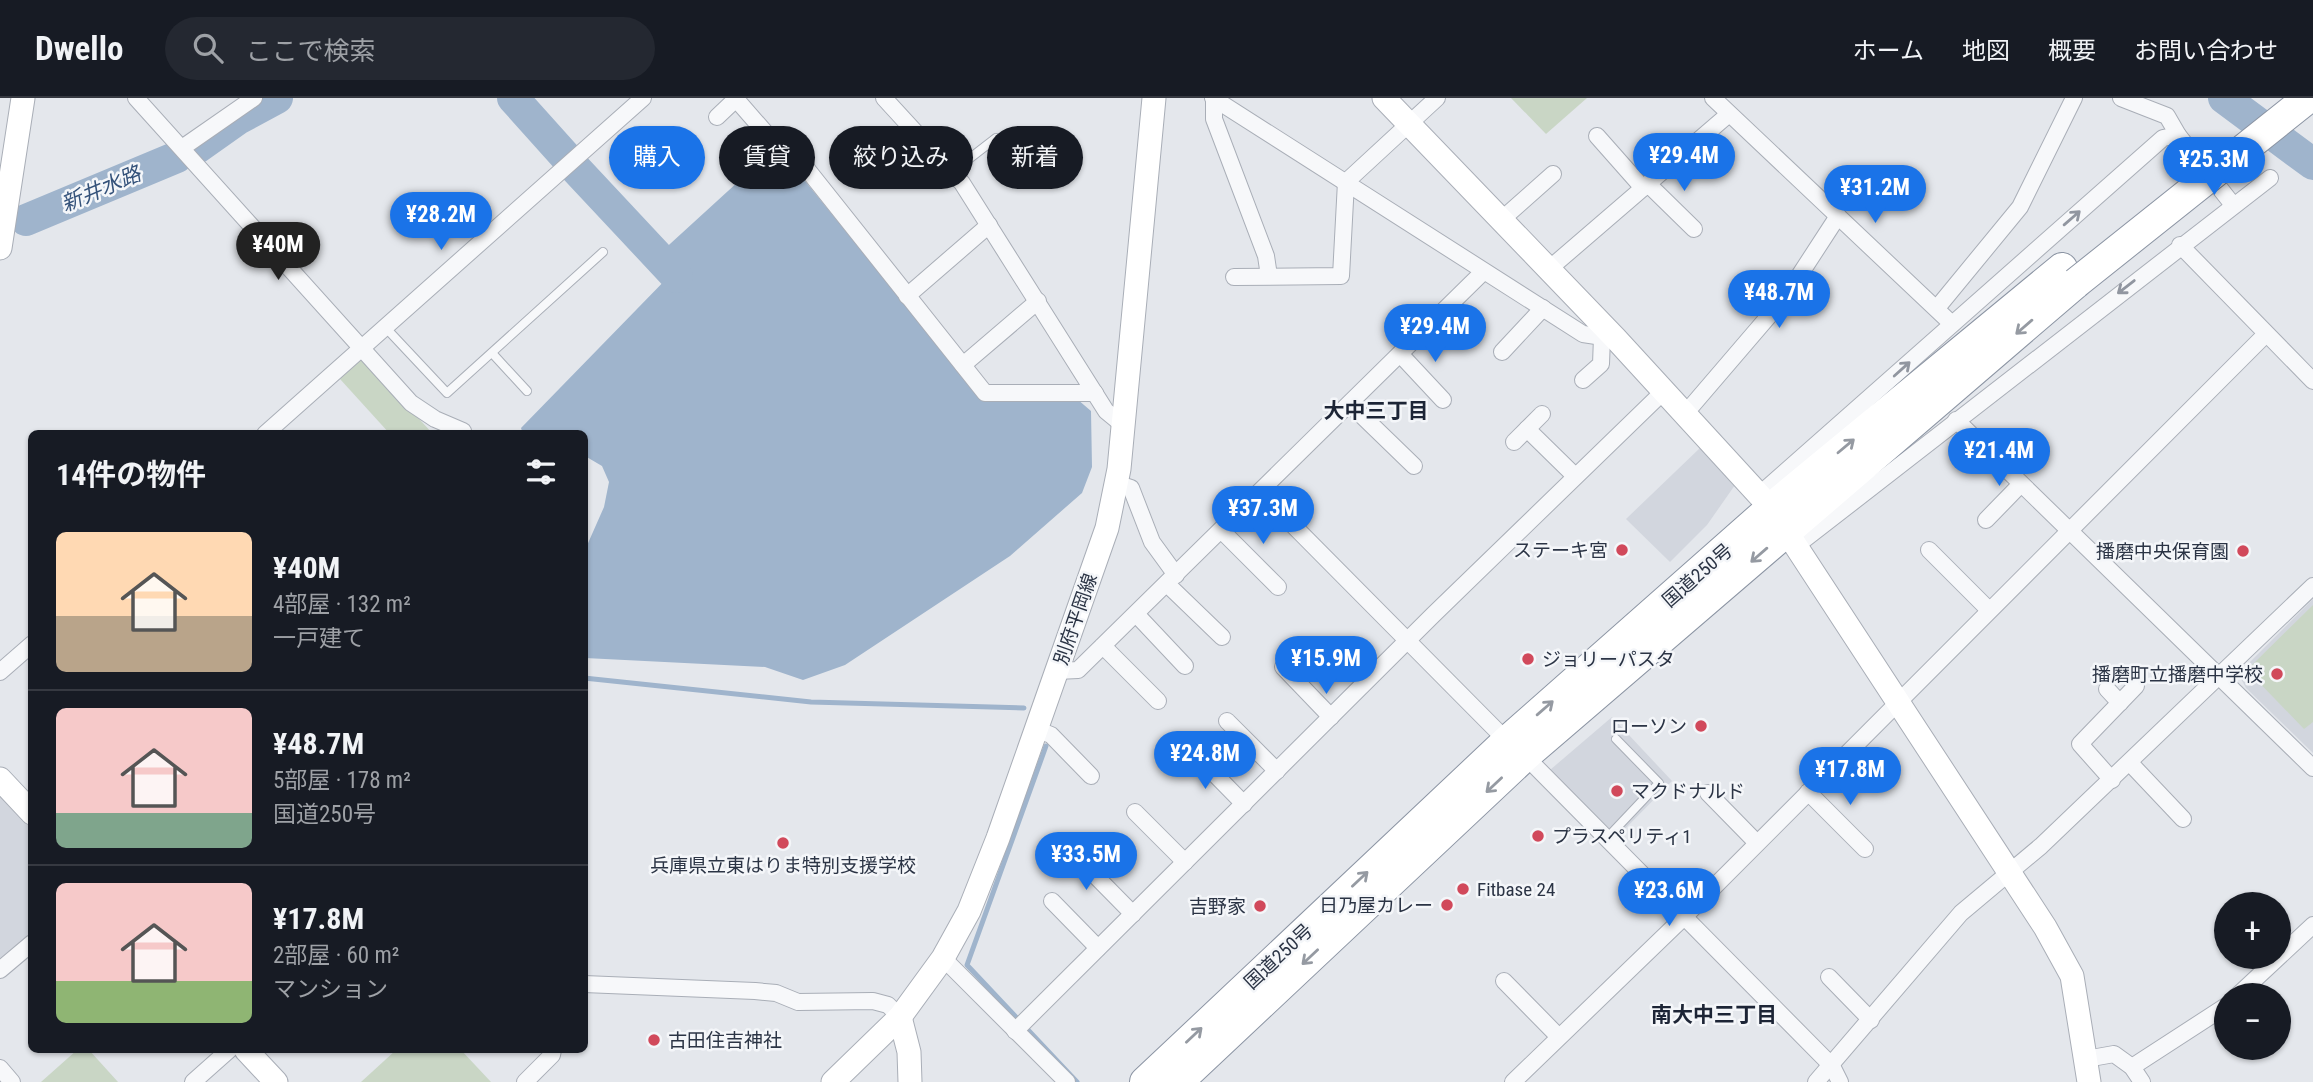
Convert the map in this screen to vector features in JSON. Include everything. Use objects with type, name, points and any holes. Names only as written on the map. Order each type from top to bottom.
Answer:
[{"type":"highway","name":"国道250号","points":[[1145,1082],[1516,749],[1778,520],[2276,98]]},
{"type":"highway","name":"国道250号","points":[[2069,275],[2308,98]]},
{"type":"highway","name":"国道250号","points":[[1178,1082],[1516,749]]},
{"type":"street","points":[[0,248],[23,98]]},
{"type":"street","points":[[136,98],[411,403],[435,419],[461,430]]},
{"type":"street","points":[[182,148],[254,98]]},
{"type":"street","points":[[269,430],[643,98]]},
{"type":"street","points":[[884,98],[910,126]]},
{"type":"street","name":"別府平岡線","points":[[833,1082],[900,1017],[943,958],[968,911],[998,838],[1107,527],[1123,425],[1154,98]]},
{"type":"street","points":[[1214,98],[1583,334],[1609,338]]},
{"type":"street","points":[[1214,98],[1214,119],[1266,256],[1269,276]]},
{"type":"street","points":[[1384,98],[1663,392],[1778,520],[2009,873],[2072,976],[2090,1082]]},
{"type":"street","points":[[1234,277],[1342,276],[1346,182],[1437,98]]},
{"type":"street","points":[[1713,98],[1952,324]]},
{"type":"street","points":[[1937,308],[2020,208],[2074,98]]},
{"type":"street","points":[[2121,98],[2167,116],[2178,135],[2233,205]]},
{"type":"street","points":[[717,117],[736,99],[784,154],[803,164],[985,393],[1095,393]]},
{"type":"street","points":[[1549,270],[1729,114]]},
{"type":"street","points":[[1778,520],[1952,324],[2163,138],[2178,135]]},
{"type":"street","points":[[1597,136],[1645,186],[1694,229]]},
{"type":"street","points":[[1500,221],[1553,174]]},
{"type":"street","points":[[1778,520],[1956,420],[2270,178]]},
{"type":"street","points":[[964,189],[1106,411],[1123,425]]},
{"type":"street","points":[[1684,415],[1709,388],[1740,345],[1786,296],[1838,216]]},
{"type":"street","points":[[907,296],[989,225]]},
{"type":"street","points":[[2180,245],[2313,381]]},
{"type":"street","points":[[1057,671],[1078,670],[1483,272]]},
{"type":"street","points":[[962,365],[1038,301]]},
{"type":"street","points":[[1502,352],[1543,308]]},
{"type":"street","points":[[1525,1078],[1559,1037],[1684,917],[2266,334]]},
{"type":"street","points":[[1583,380],[1601,364],[1609,338]]},
{"type":"street","points":[[1400,354],[1443,400]]},
{"type":"street","points":[[1015,1031],[1663,392]]},
{"type":"street","points":[[1350,404],[1414,466]]},
{"type":"street","points":[[1514,442],[1542,414]]},
{"type":"street","points":[[1956,420],[2313,768]]},
{"type":"street","points":[[1527,429],[1575,476]]},
{"type":"street","points":[[1116,483],[1131,488],[1152,542],[1171,580],[1222,638]]},
{"type":"street","points":[[1986,520],[2021,484]]},
{"type":"street","points":[[1261,493],[1832,1066],[1840,1082]]},
{"type":"street","points":[[1222,531],[1278,587]]},
{"type":"street","points":[[1929,550],[1989,610]]},
{"type":"street","points":[[1816,1082],[1961,913],[2112,780],[2313,586]]},
{"type":"street","points":[[1136,614],[1185,666]]},
{"type":"street","points":[[1103,646],[1158,701]]},
{"type":"street","points":[[0,672],[28,648]]},
{"type":"street","points":[[1283,667],[1331,717]]},
{"type":"street","points":[[2112,780],[2080,744],[2136,686]]},
{"type":"street","points":[[2107,690],[2120,703]]},
{"type":"street","points":[[1227,721],[1277,771]]},
{"type":"street","points":[[1037,729],[1051,735],[1091,776]]},
{"type":"street","points":[[1193,752],[1244,804]]},
{"type":"street","points":[[2130,763],[2183,819]]},
{"type":"street","points":[[0,779],[28,809]]},
{"type":"street","points":[[1808,792],[1865,849]]},
{"type":"street","points":[[1708,793],[1757,843]]},
{"type":"street","points":[[1135,812],[1185,862]]},
{"type":"street","points":[[1065,845],[1133,914]]},
{"type":"street","points":[[1052,901],[1098,948]]},
{"type":"street","points":[[2251,983],[2313,925]]},
{"type":"street","points":[[0,970],[28,946]]},
{"type":"street","points":[[943,958],[1067,1082]]},
{"type":"street","points":[[1829,977],[1871,1020]]},
{"type":"street","points":[[1504,981],[1559,1037]]},
{"type":"street","points":[[588,984],[755,991],[776,993],[797,1002],[873,1001],[888,1005],[900,1017],[909,1052],[910,1082]]},
{"type":"street","points":[[2132,1067],[2214,1014]]},
{"type":"street","points":[[192,1082],[226,1053]]},
{"type":"street","points":[[249,1053],[275,1082]]},
{"type":"street","points":[[525,1082],[552,1053]]},
{"type":"street","points":[[2086,1059],[2115,1054],[2132,1067],[2142,1082]]},
{"type":"street","points":[[0,1068],[12,1082]]},
{"type":"lane","points":[[973,156],[987,145]]},
{"type":"lane","points":[[385,327],[447,393],[603,252]]},
{"type":"lane","points":[[492,352],[527,391]]},
{"type":"lane","points":[[1607,838],[1659,783],[1616,738]]},
{"type":"shaded area","points":[[1700,448],[1735,485],[1707,525],[1670,562],[1626,519]]},
{"type":"shaded area","name":"播磨町立播磨中学校","points":[[2313,599],[2313,753],[2246,688],[2241,679],[2242,670]]},
{"type":"shaded area","points":[[1612,717],[1672,781],[1616,838],[1550,770]]},
{"type":"shaded area","points":[[0,790],[28,821],[28,940],[0,964]]},
{"type":"green space","points":[[1511,98],[1587,98],[1546,134]]},
{"type":"green space","points":[[363,358],[429,430],[386,430],[340,379]]},
{"type":"green space","name":"播磨町立播磨中学校","points":[[2313,605],[2313,722],[2304,729],[2247,670]]},
{"type":"green space","points":[[74,1053],[92,1053],[118,1082],[41,1082]]},
{"type":"green space","points":[[393,1053],[464,1053],[491,1082],[361,1082]]},
{"type":"water","points":[[730,189],[812,189],[982,400],[1077,399],[1091,411],[1092,467],[1082,493],[1010,556],[845,665],[803,680],[765,667],[588,658],[588,543],[604,507],[609,482],[602,466],[588,458],[588,430],[521,428],[675,270],[659,254]]},
{"type":"waterway","name":"新井水路","points":[[197,148],[238,119],[277,98]]},
{"type":"waterway","name":"新井水路","points":[[513,98],[565,156]]},
{"type":"waterway","points":[[2224,98],[2313,164]]},
{"type":"waterway","name":"新井水路","points":[[26,220],[177,157]]},
{"type":"waterway","name":"新井水路","points":[[575,168],[677,277]]},
{"type":"waterway","points":[[588,678],[811,702],[1024,708]]},
{"type":"waterway","points":[[1046,746],[967,965],[1077,1082]]},
{"type":"place","name":"ステーキ宮","points":[[1622,550]]},
{"type":"place","name":"播磨中央保育園","points":[[2243,551]]},
{"type":"place","name":"ジョリーパスタ","points":[[1528,659]]},
{"type":"place","name":"播磨町立播磨中学校","points":[[2277,674]]},
{"type":"place","name":"ローソン","points":[[1701,726]]},
{"type":"place","name":"マクドナルド","points":[[1617,791]]},
{"type":"place","name":"プラスペリティ1","points":[[1538,836]]},
{"type":"place","name":"兵庫県立東はりま特別支援学校","points":[[783,843]]},
{"type":"place","name":"Fitbase 24","points":[[1463,889]]},
{"type":"place","name":"日乃屋カレー","points":[[1447,905]]},
{"type":"place","name":"吉野家","points":[[1260,906]]},
{"type":"place","name":"古田住吉神社","points":[[654,1040]]},
{"type":"district","name":"大中三丁目","points":[[1376,411]]},
{"type":"district","name":"南大中三丁目","points":[[1714,1015]]}]
